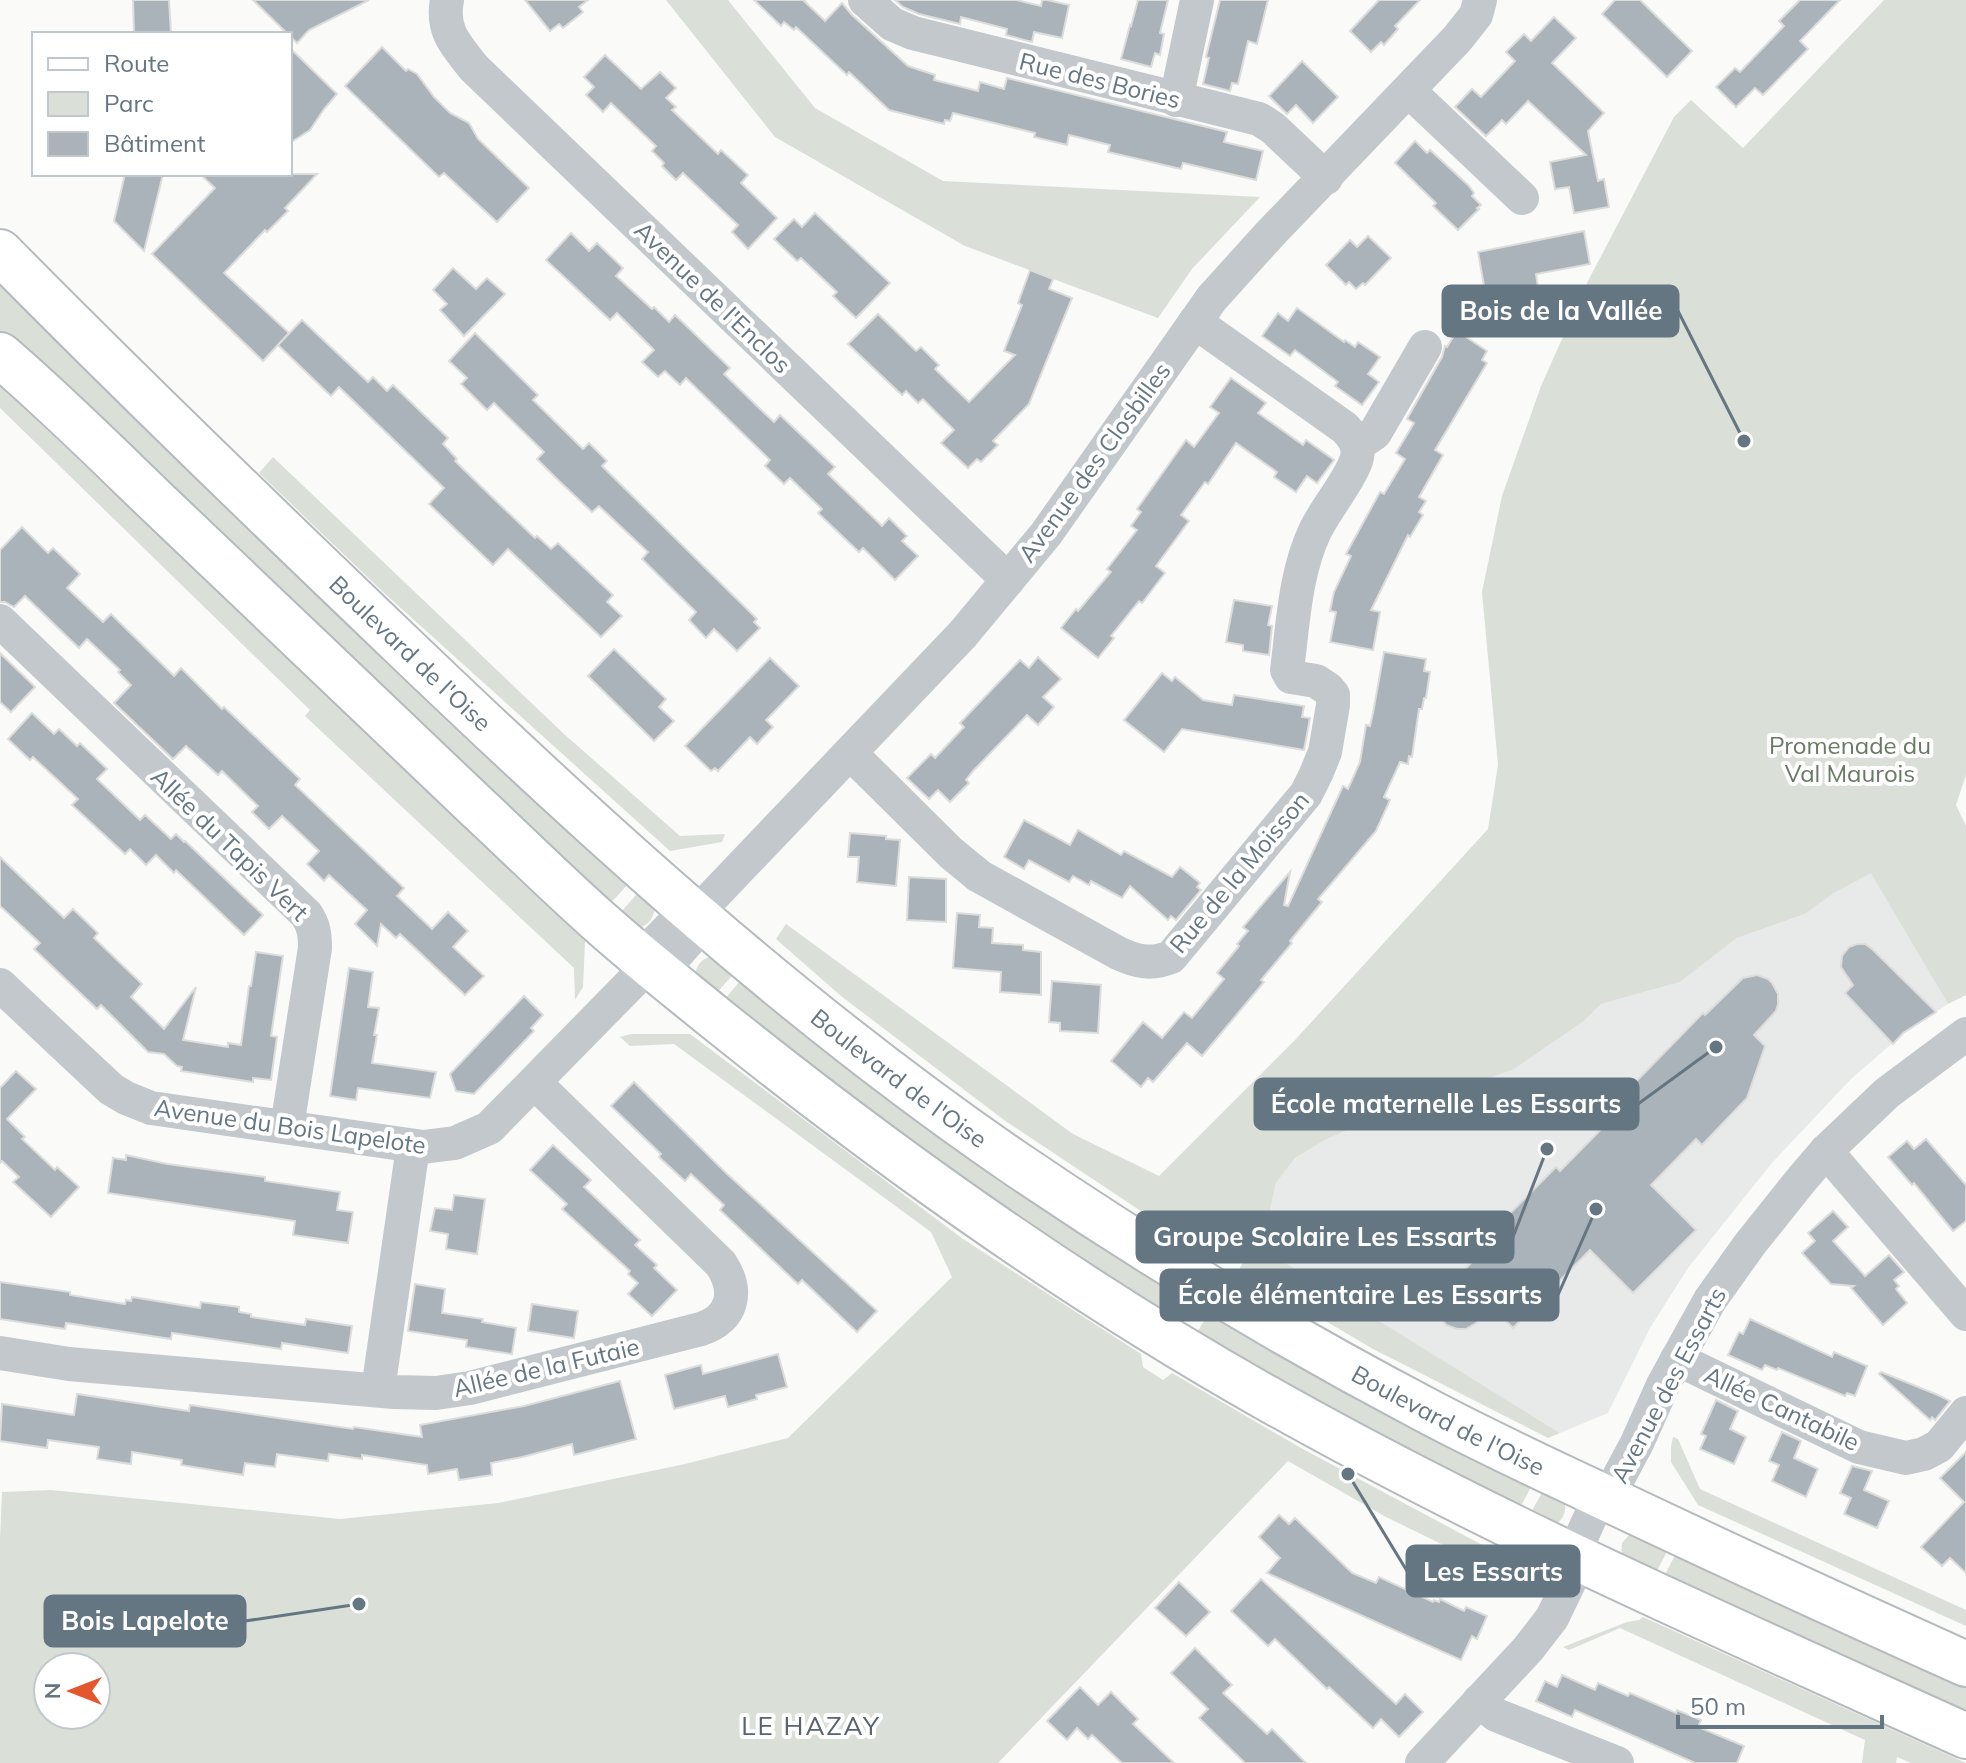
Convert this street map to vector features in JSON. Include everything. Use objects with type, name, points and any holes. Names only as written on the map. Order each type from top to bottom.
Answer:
[{"type":"main road","name":"Boulevard de l'Oise","points":[[0,252],[498,738],[589,822],[797,1001],[932,1104],[1164,1260],[1238,1306],[1391,1392],[1607,1499],[1966,1664]]},
{"type":"main road","points":[[0,355],[595,917],[780,1069],[979,1217],[1100,1297],[1340,1439],[1580,1560],[1966,1736]]},
{"type":"street","name":"Avenue de l'Enclos","points":[[447,0],[445,22],[451,39],[474,68],[1008,580]]},
{"type":"street","name":"Rue des Bories","points":[[865,0],[892,24],[913,33],[1259,119],[1273,128],[1326,178]]},
{"type":"street","points":[[1176,100],[1197,0]]},
{"type":"street","name":"Avenue des Closbilles","points":[[650,964],[652,946],[678,919],[695,915],[963,634],[1046,534],[1229,277],[1467,27],[1476,15],[1480,0]]},
{"type":"street","points":[[1409,91],[1522,198]]},
{"type":"street","points":[[1195,322],[1345,428],[1355,438],[1357,445]]},
{"type":"street","name":"Rue de la Moisson","points":[[850,753],[951,853],[979,876],[1134,960],[1155,962],[1171,957],[1306,794],[1321,763],[1333,695],[1316,681],[1291,677],[1287,670],[1305,557],[1316,530],[1355,462],[1357,445],[1375,433],[1425,347]]},
{"type":"street","name":"Allée du Tapis Vert","points":[[0,621],[309,918],[315,948],[287,1127]]},
{"type":"street","name":"Avenue du Bois Lapelote","points":[[0,985],[111,1089],[151,1108],[413,1147],[455,1143],[489,1128],[650,964]]},
{"type":"street","name":"Avenue des Essarts","points":[[1422,1763],[1528,1649],[1552,1618],[1580,1560],[1593,1550],[1607,1517],[1607,1499],[1677,1359],[1710,1300],[1750,1244],[1826,1151],[1887,1093],[1966,1034]]},
{"type":"street","name":"Allée de la Futaie","points":[[0,1353],[69,1364],[436,1393],[485,1385],[718,1322],[726,1313],[731,1289],[721,1264],[535,1083]]},
{"type":"street","points":[[378,1390],[413,1147]]},
{"type":"street","points":[[1826,1151],[1966,1314]]},
{"type":"street","name":"Allée Cantabile","points":[[1677,1359],[1859,1447],[1906,1458],[1939,1446],[1966,1413]]},
{"type":"street","points":[[1479,1701],[1496,1715],[1617,1763]]},
{"type":"shaded area","points":[[1872,872],[1948,1004],[1903,1034],[1851,1079],[1771,1164],[1688,1268],[1650,1328],[1608,1413],[1560,1433],[1253,1244],[1267,1223],[1276,1183],[1295,1158],[1325,1140],[1452,1084],[1489,1078],[1585,1020],[1601,1004],[1680,982],[1737,938],[1805,914]]},
{"type":"green space","points":[[666,0],[728,0],[815,108],[943,181],[1260,197],[1192,269],[1158,318],[965,246],[775,137]]},
{"type":"green space","name":"Promenade du Val Maurois","points":[[1884,0],[1966,0],[1966,775],[1956,805],[1966,826],[1966,995],[1948,1004],[1871,873],[1834,893],[1805,914],[1737,938],[1680,982],[1601,1004],[1585,1020],[1514,1069],[1489,1078],[1452,1084],[1325,1140],[1295,1158],[1276,1183],[1267,1223],[1253,1243],[1560,1433],[1548,1438],[1373,1349],[1239,1270],[1252,1244],[1223,1224],[1210,1257],[1004,1120],[841,996],[776,939],[786,924],[1073,1134],[1159,1176],[1295,1040],[1488,829],[1498,765],[1482,592],[1502,496],[1541,386],[1588,281],[1674,117],[1691,100],[1743,148]]},
{"type":"green space","points":[[0,278],[633,879],[605,909],[0,338]]},
{"type":"green space","points":[[0,385],[585,941],[583,987],[575,1000],[574,968],[305,716],[310,710],[0,408]]},
{"type":"green space","points":[[273,457],[564,734],[680,836],[725,834],[722,842],[670,851],[383,592],[259,473]]},
{"type":"green space","points":[[643,887],[655,908],[650,921],[639,928],[615,919]]},
{"type":"green space","points":[[713,956],[739,968],[711,999],[695,976],[700,963]]},
{"type":"green space","points":[[746,974],[1192,1290],[1169,1327],[719,1006]]},
{"type":"green space","points":[[631,1034],[690,1034],[963,1239],[1141,1354],[1143,1367],[1163,1380],[1172,1373],[1301,1448],[1499,1554],[1505,1575],[1386,1517],[1288,1461],[998,1763],[0,1763],[2,1492],[51,1490],[340,1519],[498,1503],[685,1464],[788,1438],[952,1277],[931,1232],[674,1044],[630,1046],[620,1037]]},
{"type":"green space","points":[[1215,1304],[1535,1479],[1516,1516],[1192,1340]]},
{"type":"green space","points":[[1673,1437],[1678,1439],[1700,1489],[1966,1610],[1966,1626],[1698,1505],[1671,1462]]},
{"type":"green space","points":[[1547,1484],[1563,1496],[1565,1508],[1562,1518],[1557,1524],[1526,1521]]},
{"type":"green space","points":[[1631,1533],[1672,1542],[1652,1580],[1621,1559],[1622,1543]]},
{"type":"green space","points":[[1680,1546],[1966,1676],[1966,1724],[1660,1584]]},
{"type":"green space","points":[[1643,1617],[1966,1763],[1911,1763],[1897,1757],[1896,1763],[1862,1763],[1865,1740],[1620,1628],[1569,1650],[1563,1647]]},
{"type":"building","points":[[133,0],[169,0],[171,32],[134,32]]},
{"type":"building","points":[[253,0],[369,0],[309,30],[297,43],[292,38],[292,32],[286,32]]},
{"type":"building","points":[[525,0],[588,0],[579,7],[583,12],[563,28],[559,24],[550,31]]},
{"type":"building","points":[[754,0],[805,0],[825,21],[842,3],[908,66],[935,75],[934,80],[978,91],[980,82],[1004,89],[1007,78],[1227,132],[1224,142],[1263,151],[1256,180],[1183,163],[1181,169],[1108,152],[1110,145],[1069,135],[1067,145],[1034,137],[1035,133],[953,113],[950,121],[945,120],[944,124],[889,110],[796,27],[794,30],[784,22],[781,26]]},
{"type":"building","points":[[895,0],[1016,0],[1041,6],[1042,0],[1047,0],[1069,5],[1062,38],[1034,32],[1032,42],[1006,35],[1007,29],[961,17],[960,24],[919,14]]},
{"type":"building","points":[[1138,0],[1168,0],[1160,33],[1164,34],[1160,55],[1155,53],[1151,67],[1121,59]]},
{"type":"building","points":[[1220,0],[1268,0],[1257,44],[1248,41],[1238,84],[1232,83],[1230,91],[1203,84],[1209,58],[1206,57]]},
{"type":"building","points":[[1379,0],[1420,0],[1395,26],[1398,29],[1384,45],[1381,42],[1371,52],[1350,31]]},
{"type":"building","points":[[1615,0],[1640,0],[1692,51],[1667,77],[1602,14]]},
{"type":"building","points":[[1800,0],[1840,0],[1800,41],[1808,49],[1763,95],[1755,88],[1736,107],[1716,87],[1735,68],[1740,72],[1784,26],[1779,21]]},
{"type":"building","points":[[1554,17],[1576,38],[1552,63],[1604,113],[1588,131],[1598,181],[1604,179],[1609,207],[1574,213],[1569,187],[1555,189],[1550,162],[1586,155],[1528,101],[1506,124],[1502,120],[1486,136],[1455,107],[1472,89],[1481,97],[1515,61],[1506,52],[1524,34],[1531,41]]},
{"type":"building","points":[[382,47],[406,71],[408,69],[417,74],[450,113],[469,123],[478,139],[529,188],[497,222],[444,173],[439,177],[345,86]]},
{"type":"building","points":[[292,50],[337,94],[310,130],[292,142]]},
{"type":"building","points":[[605,55],[641,89],[660,72],[676,88],[666,98],[676,107],[672,110],[718,154],[721,150],[748,175],[741,183],[777,218],[748,249],[732,232],[738,225],[683,173],[676,180],[652,151],[656,146],[611,103],[603,112],[586,95],[594,87],[584,77]]},
{"type":"building","points":[[1302,61],[1338,97],[1313,123],[1296,105],[1287,114],[1269,96]]},
{"type":"building","points":[[1415,141],[1427,153],[1430,150],[1469,186],[1474,193],[1472,196],[1481,205],[1458,230],[1433,206],[1436,203],[1395,163]]},
{"type":"building","points":[[317,174],[285,208],[288,211],[224,273],[289,333],[263,361],[152,254],[215,188],[202,176]]},
{"type":"building","points":[[125,176],[163,176],[144,251],[114,221]]},
{"type":"building","points":[[815,213],[890,283],[856,318],[833,296],[837,292],[801,258],[797,261],[774,239],[794,219],[802,227]]},
{"type":"building","points":[[1584,231],[1590,264],[1536,274],[1538,288],[1486,297],[1478,252]]},
{"type":"building","points":[[571,233],[589,251],[597,243],[623,268],[616,276],[669,322],[675,315],[730,368],[724,374],[759,408],[774,422],[780,415],[835,467],[828,474],[882,526],[889,518],[907,536],[902,541],[918,556],[895,580],[863,548],[859,552],[818,513],[822,509],[790,478],[784,484],[765,466],[770,460],[686,378],[680,385],[665,371],[658,377],[642,362],[654,350],[617,313],[610,320],[546,260]]},
{"type":"building","points":[[1368,236],[1391,258],[1365,285],[1363,283],[1356,289],[1349,282],[1346,285],[1326,265],[1350,240],[1357,247]]},
{"type":"building","points":[[453,268],[476,289],[487,278],[505,294],[464,336],[440,310],[447,304],[433,290]]},
{"type":"building","points":[[1030,270],[1053,279],[1049,289],[1072,298],[1029,404],[993,441],[998,445],[981,462],[977,459],[968,468],[941,443],[954,430],[923,399],[918,403],[906,391],[902,395],[848,344],[878,314],[916,351],[921,347],[939,365],[935,369],[969,402],[1015,355],[1004,351],[1022,305],[1018,303]]},
{"type":"building","points":[[1297,308],[1344,342],[1355,347],[1358,342],[1380,357],[1368,374],[1379,382],[1362,405],[1335,386],[1338,382],[1295,350],[1290,356],[1262,336],[1278,313],[1288,321]]},
{"type":"building","points":[[302,320],[368,382],[373,377],[387,391],[393,385],[448,438],[443,444],[457,459],[455,461],[535,538],[537,536],[551,549],[558,543],[613,595],[607,602],[622,616],[601,637],[508,549],[493,565],[429,504],[444,488],[339,387],[331,396],[278,345]]},
{"type":"building","points":[[1457,331],[1487,351],[1482,360],[1487,363],[1435,450],[1443,455],[1419,497],[1426,501],[1419,512],[1423,515],[1410,537],[1408,535],[1371,610],[1380,612],[1373,650],[1330,642],[1336,612],[1330,611],[1334,592],[1351,556],[1346,554],[1380,492],[1384,494],[1405,459],[1396,453],[1414,423],[1407,419],[1442,357],[1445,346]]},
{"type":"building","points":[[475,333],[538,395],[533,400],[583,449],[589,443],[607,461],[602,466],[757,619],[754,622],[760,628],[737,651],[714,629],[706,638],[689,620],[696,612],[642,559],[648,552],[599,506],[592,512],[555,477],[537,459],[544,452],[494,403],[487,410],[461,384],[467,378],[449,361]]},
{"type":"building","points":[[1231,378],[1266,403],[1258,413],[1303,445],[1306,440],[1334,460],[1317,483],[1307,476],[1296,492],[1274,477],[1277,472],[1236,443],[1208,484],[1205,482],[1181,515],[1189,521],[1156,566],[1165,573],[1111,636],[1114,638],[1098,658],[1061,628],[1111,572],[1107,569],[1137,530],[1131,526],[1141,512],[1137,509],[1186,440],[1194,447],[1219,413],[1210,407]]},
{"type":"building","points":[[22,527],[48,553],[53,548],[80,574],[67,588],[103,622],[111,614],[174,676],[181,668],[300,779],[295,785],[404,888],[397,896],[432,929],[448,912],[468,931],[453,947],[484,976],[465,995],[400,934],[396,938],[381,924],[377,946],[355,924],[367,910],[329,875],[324,881],[307,864],[319,851],[282,816],[269,829],[252,812],[258,806],[222,771],[218,775],[186,746],[173,759],[114,703],[131,685],[118,672],[120,670],[87,639],[79,648],[25,596],[14,607],[0,602],[0,550]]},
{"type":"building","points":[[1234,600],[1272,606],[1268,625],[1272,626],[1269,655],[1243,651],[1243,645],[1226,642]]},
{"type":"building","points":[[614,649],[666,699],[659,707],[674,721],[654,741],[588,676]]},
{"type":"building","points":[[1384,652],[1426,659],[1424,671],[1430,672],[1426,698],[1422,709],[1419,709],[1412,757],[1409,756],[1408,764],[1400,762],[1384,797],[1390,800],[1376,831],[1318,899],[1322,902],[1261,980],[1264,982],[1202,1056],[1187,1043],[1153,1082],[1148,1078],[1141,1087],[1111,1061],[1143,1022],[1162,1038],[1184,1012],[1192,1018],[1224,979],[1217,973],[1248,931],[1243,927],[1290,872],[1284,905],[1288,906],[1343,786],[1348,789],[1360,762]]},
{"type":"building","points":[[0,653],[35,687],[11,712],[0,702]]},
{"type":"building","points":[[1038,657],[1061,679],[1043,697],[1054,707],[1038,725],[1027,715],[973,771],[966,780],[969,783],[950,802],[938,790],[929,799],[907,778],[931,754],[935,758],[964,727],[960,723],[1020,660],[1029,668]]},
{"type":"building","points":[[770,658],[799,686],[766,720],[773,727],[757,744],[750,737],[718,771],[715,768],[711,771],[685,746]]},
{"type":"building","points":[[1162,673],[1172,681],[1175,677],[1203,700],[1232,705],[1234,695],[1304,706],[1302,717],[1310,718],[1304,750],[1182,729],[1164,752],[1124,720]]},
{"type":"building","points":[[32,713],[54,734],[59,729],[77,746],[80,743],[107,769],[97,779],[140,820],[145,815],[171,839],[176,834],[263,915],[244,935],[156,855],[146,865],[130,849],[125,854],[72,805],[78,799],[33,757],[30,760],[8,739]]},
{"type":"building","points":[[1024,820],[1070,845],[1078,830],[1121,855],[1124,851],[1172,877],[1180,867],[1200,883],[1197,887],[1201,890],[1176,920],[1171,916],[1168,920],[1130,886],[1122,898],[1091,881],[1089,885],[1073,876],[1069,882],[1029,860],[1024,869],[1004,857]]},
{"type":"building","points":[[850,833],[900,840],[896,886],[857,882],[859,857],[848,857]]},
{"type":"building","points":[[0,857],[64,918],[73,909],[98,933],[94,938],[142,984],[131,997],[164,1029],[196,987],[183,1040],[228,1047],[228,1043],[241,1045],[256,952],[283,956],[271,1036],[277,1037],[271,1080],[253,1078],[253,1082],[181,1071],[182,1067],[164,1054],[148,1052],[101,1005],[97,1009],[34,949],[40,943],[0,906]]},
{"type":"building","points":[[909,877],[946,879],[946,922],[907,920]]},
{"type":"building","points":[[957,913],[980,915],[979,927],[993,928],[992,943],[1023,945],[1023,950],[1041,952],[1041,995],[1000,992],[1001,972],[953,968]]},
{"type":"building","points":[[1865,944],[1872,949],[1936,1012],[1903,1033],[1893,1044],[1845,993],[1853,985],[1841,967],[1842,956],[1849,947]]},
{"type":"building","points":[[349,968],[373,972],[368,1007],[379,1008],[372,1063],[436,1072],[430,1098],[358,1088],[356,1100],[330,1096]]},
{"type":"building","points":[[1757,975],[1772,983],[1778,994],[1778,1004],[1776,1011],[1754,1035],[1765,1046],[1747,1098],[1702,1145],[1696,1139],[1651,1185],[1696,1230],[1633,1293],[1590,1250],[1513,1328],[1492,1307],[1466,1329],[1446,1325],[1438,1313],[1438,1301],[1477,1257],[1472,1252],[1556,1167],[1560,1171],[1626,1104],[1620,1098],[1703,1013],[1705,1015],[1743,978]]},
{"type":"building","points":[[1052,981],[1101,985],[1098,1033],[1060,1031],[1060,1023],[1049,1022]]},
{"type":"building","points":[[524,996],[543,1015],[531,1028],[534,1031],[474,1094],[456,1091],[450,1074]]},
{"type":"building","points":[[16,1071],[36,1089],[7,1119],[25,1137],[22,1139],[55,1170],[57,1167],[79,1187],[51,1217],[13,1182],[19,1177],[2,1161],[0,1163],[0,1088]]},
{"type":"building","points":[[634,1082],[725,1172],[877,1311],[857,1332],[802,1280],[798,1284],[720,1210],[724,1205],[691,1174],[685,1181],[611,1106]]},
{"type":"building","points":[[1926,1139],[1966,1185],[1966,1221],[1953,1231],[1888,1157],[1907,1141],[1914,1149]]},
{"type":"building","points":[[553,1145],[591,1180],[584,1187],[640,1240],[635,1245],[657,1265],[654,1268],[677,1290],[652,1316],[628,1294],[638,1283],[628,1274],[630,1271],[562,1209],[567,1204],[530,1170]]},
{"type":"building","points":[[126,1155],[340,1192],[337,1210],[353,1212],[348,1243],[293,1235],[295,1221],[108,1193],[113,1158],[126,1160]]},
{"type":"building","points":[[454,1195],[485,1199],[477,1254],[446,1249],[448,1234],[430,1231],[435,1208],[452,1210]]},
{"type":"building","points":[[1833,1211],[1848,1227],[1833,1241],[1865,1276],[1889,1255],[1904,1272],[1894,1280],[1899,1286],[1896,1289],[1907,1303],[1883,1325],[1851,1288],[1854,1286],[1831,1284],[1802,1253],[1815,1241],[1808,1233]]},
{"type":"building","points":[[0,1282],[125,1304],[132,1297],[200,1308],[201,1302],[239,1307],[239,1312],[251,1314],[251,1317],[305,1325],[306,1319],[352,1326],[348,1353],[282,1343],[281,1349],[172,1333],[171,1339],[66,1323],[65,1329],[0,1319]]},
{"type":"building","points":[[415,1284],[445,1289],[442,1313],[516,1328],[512,1354],[466,1347],[467,1340],[408,1331]]},
{"type":"building","points":[[532,1304],[578,1311],[574,1338],[528,1331]]},
{"type":"building","points":[[1750,1319],[1832,1357],[1834,1352],[1867,1366],[1855,1396],[1847,1393],[1845,1396],[1778,1368],[1765,1365],[1762,1370],[1728,1355],[1739,1332],[1743,1334]]},
{"type":"building","points":[[778,1354],[787,1387],[728,1407],[725,1396],[674,1409],[665,1375],[701,1365],[703,1374]]},
{"type":"building","points":[[1881,1372],[1950,1401],[1935,1420],[1932,1417],[1930,1420],[1879,1374]]},
{"type":"building","points":[[620,1381],[636,1439],[574,1455],[572,1444],[491,1463],[492,1475],[459,1480],[457,1469],[428,1474],[427,1465],[362,1455],[362,1459],[329,1454],[328,1461],[277,1454],[275,1467],[245,1463],[243,1475],[181,1465],[182,1460],[132,1452],[131,1464],[97,1459],[99,1447],[48,1440],[47,1448],[0,1441],[2,1404],[74,1415],[77,1394],[189,1411],[190,1405],[422,1437],[420,1425],[524,1406]]},
{"type":"building","points":[[1716,1400],[1738,1411],[1730,1429],[1746,1437],[1734,1464],[1700,1449],[1706,1436],[1701,1434]]},
{"type":"building","points":[[1782,1432],[1801,1441],[1794,1458],[1818,1469],[1806,1497],[1772,1481],[1779,1465],[1769,1461]]},
{"type":"building","points":[[1966,1452],[1966,1573],[1950,1558],[1942,1566],[1921,1547],[1964,1502],[1940,1478]]},
{"type":"building","points":[[1852,1466],[1872,1471],[1864,1490],[1889,1501],[1877,1528],[1844,1514],[1851,1498],[1840,1493]]},
{"type":"building","points":[[1279,1515],[1289,1524],[1295,1518],[1352,1573],[1376,1583],[1379,1577],[1433,1602],[1440,1599],[1464,1611],[1466,1607],[1487,1616],[1477,1639],[1472,1636],[1461,1660],[1267,1573],[1280,1558],[1259,1537]]},
{"type":"building","points":[[1261,1579],[1396,1704],[1405,1694],[1423,1712],[1399,1737],[1381,1719],[1373,1728],[1275,1639],[1268,1646],[1231,1611]]},
{"type":"building","points":[[1179,1582],[1210,1612],[1186,1636],[1155,1608]]},
{"type":"building","points":[[1195,1648],[1232,1685],[1223,1693],[1267,1734],[1272,1729],[1306,1763],[1245,1763],[1199,1718],[1208,1709],[1171,1673]]},
{"type":"building","points":[[1562,1675],[1595,1690],[1598,1683],[1701,1720],[1698,1727],[1744,1746],[1737,1763],[1695,1763],[1575,1710],[1572,1717],[1536,1701],[1545,1681],[1557,1687]]},
{"type":"building","points":[[1080,1687],[1098,1705],[1111,1692],[1138,1719],[1133,1724],[1174,1763],[1122,1763],[1092,1735],[1088,1739],[1077,1728],[1067,1740],[1047,1721]]},
{"type":"place","name":"Bois de la Vallée","points":[[1744,441]]},
{"type":"place","name":"École maternelle Les Essarts","points":[[1716,1047]]},
{"type":"place","name":"Groupe Scolaire Les Essarts","points":[[1547,1149]]},
{"type":"place","name":"École élémentaire Les Essarts","points":[[1596,1209]]},
{"type":"place","name":"Les Essarts","points":[[1348,1474]]},
{"type":"place","name":"Bois Lapelote","points":[[359,1604]]},
{"type":"district","name":"LE HAZAY","points":[[811,1725]]}]
